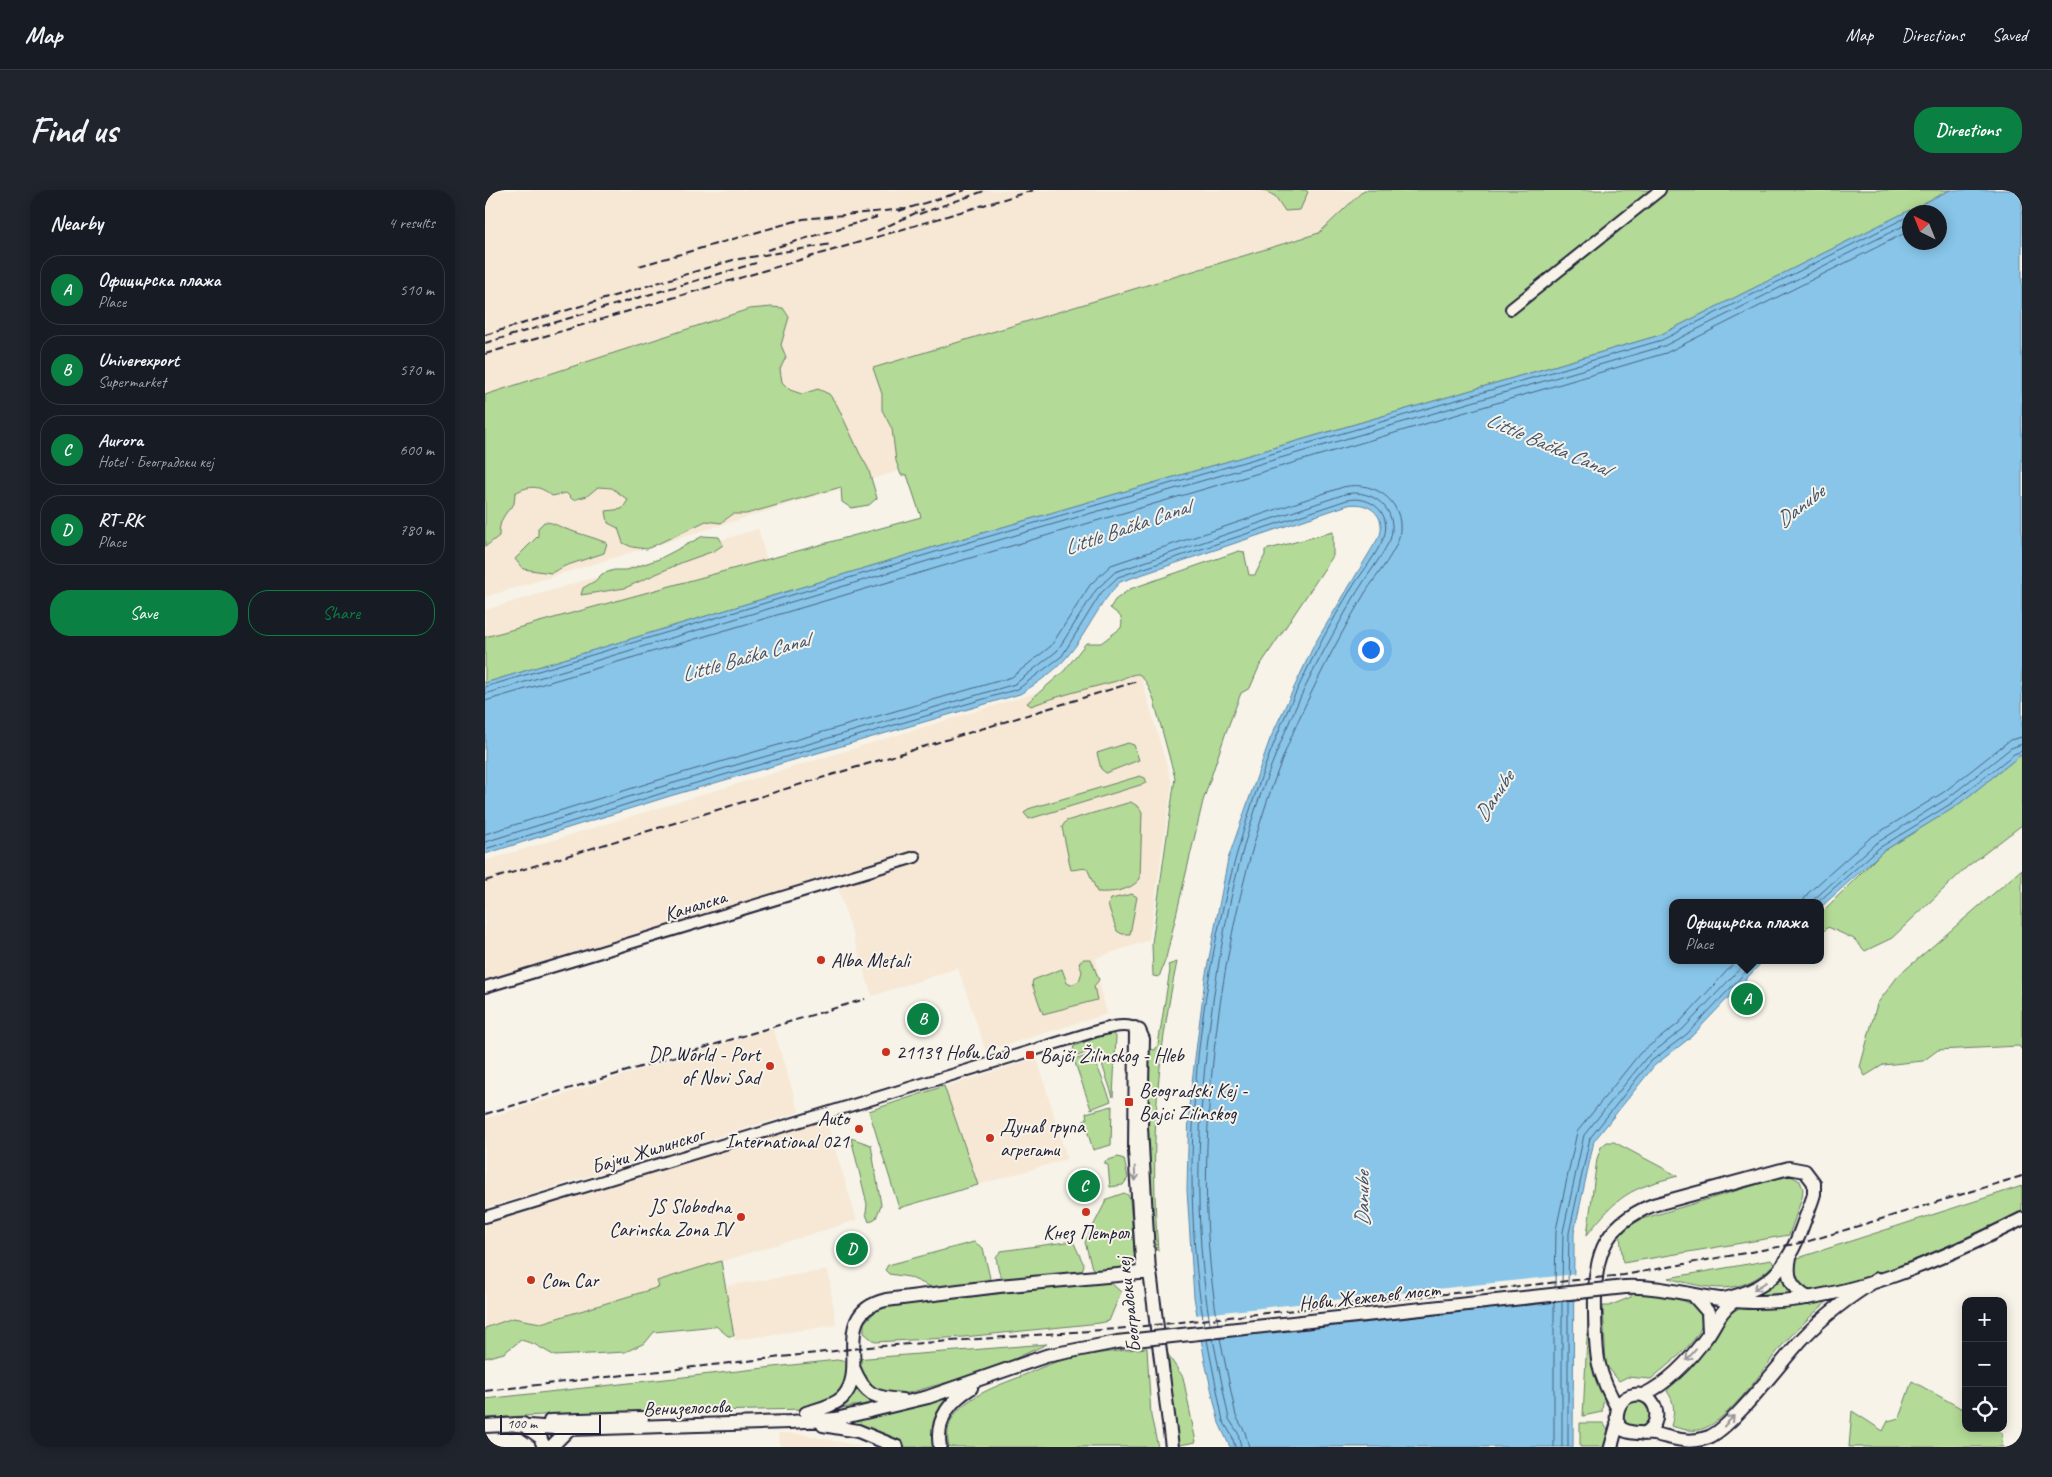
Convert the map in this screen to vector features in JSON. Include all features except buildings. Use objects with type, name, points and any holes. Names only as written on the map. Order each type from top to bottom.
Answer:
[{"type":"main road","points":[[1611,1447],[1618,1422],[1618,1408],[1604,1383],[1597,1364],[1595,1269],[1602,1250],[1613,1232],[1632,1214],[1653,1205],[1755,1176],[1789,1168],[1801,1169],[1811,1178],[1814,1194],[1790,1256],[1788,1272],[1790,1283],[1795,1290],[1807,1298]]},
{"type":"main road","points":[[1618,1422],[1636,1434],[1687,1442],[1710,1436],[1722,1428],[1817,1324],[1877,1279],[1959,1249],[2022,1218]]},
{"type":"main road","points":[[1719,1300],[1747,1294],[1762,1286],[1778,1273],[1790,1256]]},
{"type":"main road","points":[[802,1418],[832,1405],[840,1400],[848,1390],[853,1367],[853,1333],[857,1321],[864,1311],[880,1302],[999,1286],[1146,1273]]},
{"type":"main road","name":"Београдски кеј","points":[[1146,1273],[1165,1447]]},
{"type":"main road","name":"Београдски кеј","points":[[1146,1273],[1172,1447]]},
{"type":"main road","name":"Нови Жежељев мост","points":[[1117,1342],[1625,1287],[1656,1287],[1733,1302],[1770,1302],[1830,1294],[1877,1279]]},
{"type":"main road","points":[[1695,1296],[1708,1312],[1708,1334]]},
{"type":"main road","points":[[1616,1447],[1636,1434],[1650,1430],[1673,1375],[1708,1334],[1723,1311],[1733,1302]]},
{"type":"main road","name":"Венизелосова","points":[[550,1424],[569,1429],[802,1418],[857,1412],[914,1402],[1051,1354],[1117,1342]]},
{"type":"main road","points":[[853,1367],[859,1382],[869,1393],[881,1398],[914,1402]]},
{"type":"main road","points":[[1618,1408],[1623,1401],[1673,1375]]},
{"type":"main road","points":[[940,1447],[938,1434],[947,1408],[988,1377]]},
{"type":"main road","points":[[1604,1383],[1652,1401],[1657,1414],[1667,1430],[1687,1442]]},
{"type":"main road","points":[[802,1418],[856,1430],[897,1447]]},
{"type":"main road","name":"Венизелосова","points":[[485,1426],[802,1418]]},
{"type":"main road","points":[[520,1426],[540,1437],[544,1447]]},
{"type":"main road","points":[[550,1447],[569,1429]]},
{"type":"street","points":[[1511,309],[1660,190]]},
{"type":"street","name":"Каналска","points":[[485,987],[915,857]]},
{"type":"street","name":"Бајчи Жилинског","points":[[485,1217],[1093,1032],[1112,1027],[1139,1035]]},
{"type":"street","name":"Београдски кеј","points":[[1139,1035],[1146,1273]]},
{"type":"street","points":[[550,1424],[550,1447]]},
{"type":"shaded area","points":[[485,190],[1364,190],[1319,233],[874,368],[905,469],[485,597]]},
{"type":"shaded area","points":[[758,529],[767,560],[485,644],[485,610]]},
{"type":"shaded area","points":[[1137,662],[1172,784],[1149,940],[1096,958],[1099,982],[1107,1014],[986,1051],[958,968],[872,996],[838,888],[923,860],[920,850],[485,982],[485,861]]},
{"type":"shaded area","points":[[773,1028],[799,1112],[485,1208],[485,1119]]},
{"type":"shaded area","points":[[1037,1058],[1067,1159],[899,1208],[869,1111]]},
{"type":"shaded area","points":[[826,1120],[857,1220],[658,1281],[659,1287],[485,1341],[485,1225]]},
{"type":"shaded area","points":[[828,1270],[836,1325],[735,1340],[726,1286]]},
{"type":"shaded area","points":[[778,1433],[802,1434],[863,1447],[780,1447]]},
{"type":"green space","points":[[1262,190],[1306,190],[1308,192],[1300,210],[1285,211],[1275,196]]},
{"type":"green space","points":[[1364,190],[1950,190],[1920,205],[1902,205],[1902,214],[1660,335],[931,548],[485,683],[485,637],[921,517],[907,475],[901,475],[896,461],[892,429],[882,410],[882,394],[873,368],[1319,233]]},
{"type":"green space","points":[[783,308],[789,317],[781,345],[786,357],[780,369],[782,382],[790,390],[802,394],[818,389],[829,394],[837,405],[868,468],[877,498],[869,505],[851,508],[842,502],[841,487],[746,514],[733,514],[721,523],[706,521],[647,549],[632,547],[623,543],[618,528],[608,523],[606,511],[622,509],[628,500],[612,488],[598,487],[587,496],[573,500],[566,493],[552,496],[548,492],[534,487],[515,493],[514,504],[501,522],[499,536],[485,547],[485,395],[749,309]]},
{"type":"green space","points":[[544,522],[553,523],[607,543],[604,553],[565,566],[551,573],[523,569],[515,559],[538,536],[538,528]]},
{"type":"green space","points":[[1333,532],[1333,556],[1259,667],[1250,688],[1241,693],[1203,801],[1166,958],[1159,977],[1153,976],[1152,943],[1175,778],[1153,697],[1146,682],[1139,674],[1031,706],[1027,703],[1064,671],[1086,643],[1101,643],[1121,628],[1121,618],[1110,608],[1115,600],[1130,589],[1239,551],[1244,552],[1249,575],[1255,575],[1265,555],[1265,550]]},
{"type":"green space","points":[[703,536],[719,537],[723,545],[714,551],[683,562],[625,588],[581,595],[583,588],[602,574],[614,570],[627,570],[659,559]]},
{"type":"green space","points":[[1128,743],[1134,745],[1139,760],[1106,773],[1101,769],[1097,753]]},
{"type":"green space","points":[[2022,754],[2022,825],[1968,866],[1892,938],[1865,951],[1854,939],[1828,927],[1824,931],[1824,910],[1882,852],[1955,807]]},
{"type":"green space","points":[[1140,776],[1145,778],[1147,783],[1029,819],[1024,813],[1028,809]]},
{"type":"green space","points":[[1131,802],[1139,807],[1142,812],[1140,879],[1126,889],[1097,892],[1087,868],[1071,870],[1062,827],[1066,821]]},
{"type":"green space","points":[[2022,869],[2022,1050],[2019,1046],[1938,1050],[1923,1061],[1883,1065],[1865,1076],[1860,1067],[1877,1004],[1898,976]]},
{"type":"green space","points":[[1132,894],[1137,897],[1130,934],[1122,934],[1117,931],[1108,905],[1111,899]]},
{"type":"green space","points":[[1084,959],[1091,959],[1099,980],[1094,986],[1097,1000],[1043,1014],[1032,984],[1033,980],[1062,969],[1067,983],[1071,985],[1079,981],[1082,972],[1079,962]]},
{"type":"green space","points":[[1177,962],[1164,1035],[1157,1106],[1155,1177],[1158,1251],[1152,1245],[1145,1121],[1148,1049],[1155,1050],[1158,1045],[1170,970],[1168,965]]},
{"type":"green space","points":[[1110,1033],[1116,1036],[1113,1097],[1099,1055],[1090,1051],[1078,1056],[1073,1051],[1074,1046]]},
{"type":"green space","points":[[1090,1055],[1094,1058],[1111,1101],[1091,1109],[1074,1060]]},
{"type":"green space","points":[[944,1086],[978,1185],[899,1208],[869,1111]]},
{"type":"green space","points":[[1112,1106],[1111,1145],[1093,1150],[1084,1120],[1087,1119],[1086,1113]]},
{"type":"green space","points":[[851,1138],[871,1145],[881,1205],[876,1218],[869,1222],[866,1214],[867,1204]]},
{"type":"green space","points":[[1607,1142],[1614,1142],[1678,1176],[1647,1185],[1626,1195],[1608,1211],[1587,1235],[1597,1159],[1601,1147]]},
{"type":"green space","points":[[1118,1157],[1124,1159],[1128,1178],[1123,1185],[1110,1187],[1108,1165],[1105,1164],[1105,1161]]},
{"type":"green space","points":[[1789,1175],[1800,1181],[1803,1189],[1802,1198],[1789,1235],[1623,1263],[1620,1236],[1628,1227],[1642,1219]]},
{"type":"green space","points":[[2022,1186],[2022,1211],[1979,1232],[1913,1261],[1848,1285],[1823,1292],[1807,1293],[1797,1287],[1792,1264],[1795,1259]]},
{"type":"green space","points":[[1124,1193],[1128,1195],[1130,1200],[1135,1261],[1132,1265],[1121,1270],[1109,1272],[1097,1270],[1092,1268],[1085,1242],[1107,1199]]},
{"type":"green space","points":[[1073,1241],[1084,1265],[1081,1274],[1009,1281],[1005,1280],[999,1272],[996,1257],[1001,1251]]},
{"type":"green space","points":[[974,1242],[983,1248],[990,1278],[986,1281],[931,1287],[909,1277],[889,1274],[885,1270],[888,1265]]},
{"type":"green space","points":[[1771,1260],[1774,1264],[1761,1275],[1737,1286],[1711,1287],[1668,1278]]},
{"type":"green space","points":[[721,1261],[734,1336],[728,1336],[716,1326],[654,1332],[645,1343],[625,1352],[555,1356],[534,1344],[521,1340],[504,1353],[485,1358],[485,1328],[513,1318],[541,1323],[659,1287],[657,1281]]},
{"type":"green space","points":[[1782,1271],[1786,1286],[1794,1293],[1752,1295]]},
{"type":"green space","points":[[1110,1282],[1121,1292],[1109,1321],[1100,1323],[964,1337],[875,1342],[864,1333],[864,1323],[881,1306]]},
{"type":"green space","points":[[1631,1293],[1677,1298],[1688,1303],[1697,1309],[1702,1317],[1701,1327],[1687,1348],[1651,1379],[1627,1377],[1619,1381],[1606,1365],[1603,1306],[1609,1306],[1631,1297]]},
{"type":"green space","points":[[1836,1294],[1787,1340],[1751,1386],[1723,1416],[1705,1428],[1696,1430],[1671,1426],[1673,1417],[1672,1399],[1667,1391],[1734,1303]]},
{"type":"green space","points":[[1594,1298],[1607,1396],[1603,1403],[1602,1412],[1583,1416],[1589,1299]]},
{"type":"green space","points":[[1047,1344],[1012,1360],[952,1381],[897,1396],[869,1390],[855,1359]]},
{"type":"green space","points":[[1164,1346],[1183,1377],[1196,1442],[1175,1446]]},
{"type":"green space","points":[[1147,1348],[1151,1416],[1158,1447],[949,1447],[948,1433],[951,1421],[958,1410],[992,1388],[1046,1365],[1067,1359]]},
{"type":"green space","points":[[837,1360],[848,1362],[845,1391],[833,1401],[807,1409],[563,1414],[485,1418],[485,1399]]},
{"type":"green space","points":[[1912,1381],[1962,1409],[1962,1432],[2000,1432],[2003,1447],[1849,1447],[1852,1411],[1883,1431],[1888,1421],[1899,1418]]},
{"type":"green space","points":[[855,1384],[879,1402],[835,1409]]},
{"type":"green space","points":[[956,1393],[935,1447],[901,1447],[838,1424]]},
{"type":"green space","points":[[1637,1401],[1647,1405],[1651,1415],[1647,1425],[1637,1429],[1627,1425],[1623,1415],[1627,1405]]},
{"type":"green space","points":[[1580,1423],[1603,1423],[1610,1433],[1604,1447],[1580,1447]]},
{"type":"water","points":[[1950,190],[2022,190],[2022,754],[1955,807],[1882,852],[1824,904],[1824,899],[1669,899],[1669,964],[1760,964],[1691,1037],[1654,1066],[1594,1141],[1574,1233],[1573,1447],[1230,1447],[1219,1423],[1205,1362],[1194,1297],[1187,1190],[1189,1106],[1205,979],[1228,859],[1270,739],[1314,645],[1380,535],[1381,528],[1378,515],[1368,507],[1355,504],[1348,505],[1120,582],[1105,600],[1066,658],[1050,673],[1020,694],[670,796],[485,854],[485,683],[931,548],[1660,335],[1902,214],[1902,250],[1947,250],[1947,205],[1920,205]]},
{"type":"pier","points":[[1576,1274],[1576,1299],[1199,1340],[1195,1315]]},
{"type":"railway","points":[[949,196],[965,190]]},
{"type":"railway","points":[[919,214],[987,190]]},
{"type":"railway","points":[[485,354],[1034,190]]},
{"type":"railway","points":[[899,211],[954,194]]},
{"type":"railway","points":[[639,266],[803,219],[904,209]]},
{"type":"railway","points":[[877,231],[924,209]]},
{"type":"railway","points":[[767,250],[877,217]]},
{"type":"railway","points":[[485,335],[733,260],[832,244]]},
{"type":"railway","points":[[485,343],[756,263]]},
{"type":"railway","points":[[485,881],[1138,681]]},
{"type":"railway","points":[[485,1114],[865,999]]},
{"type":"railway","points":[[485,1391],[869,1347],[1116,1329],[1624,1275],[1806,1242],[2022,1176]]},
{"type":"place","name":"Alba Metali","points":[[821,960]]},
{"type":"place","name":"Официрска плажа","points":[[1747,999]]},
{"type":"place","name":"Univerexport","points":[[923,1019]]},
{"type":"place","name":"21139 Нови Сад","points":[[886,1052]]},
{"type":"place","name":"Bajči Žilinskog - Hleb","points":[[1030,1055]]},
{"type":"place","name":"DP World - Port of Novi Sad","points":[[770,1066]]},
{"type":"place","name":"Beogradski Kej - Bajci Zilinskog","points":[[1129,1102]]},
{"type":"place","name":"Auto International 021","points":[[859,1129]]},
{"type":"place","name":"Дунав група агрегати","points":[[990,1138]]},
{"type":"place","name":"Aurora","points":[[1084,1186]]},
{"type":"place","name":"Кнез Петрол","points":[[1086,1212]]},
{"type":"place","name":"JS Slobodna Carinska Zona IV","points":[[741,1217]]},
{"type":"place","name":"RT-RK","points":[[852,1249]]},
{"type":"place","name":"Com Car","points":[[531,1280]]},
{"type":"water label","name":"Little Bačka Canal","points":[[1548,444]]},
{"type":"water label","name":"Danube","points":[[1800,506]]},
{"type":"water label","name":"Little Bačka Canal","points":[[1127,527]]},
{"type":"water label","name":"Little Bačka Canal","points":[[745,657]]},
{"type":"water label","name":"Danube","points":[[1494,796]]},
{"type":"water label","name":"Danube","points":[[1362,1199]]}]
